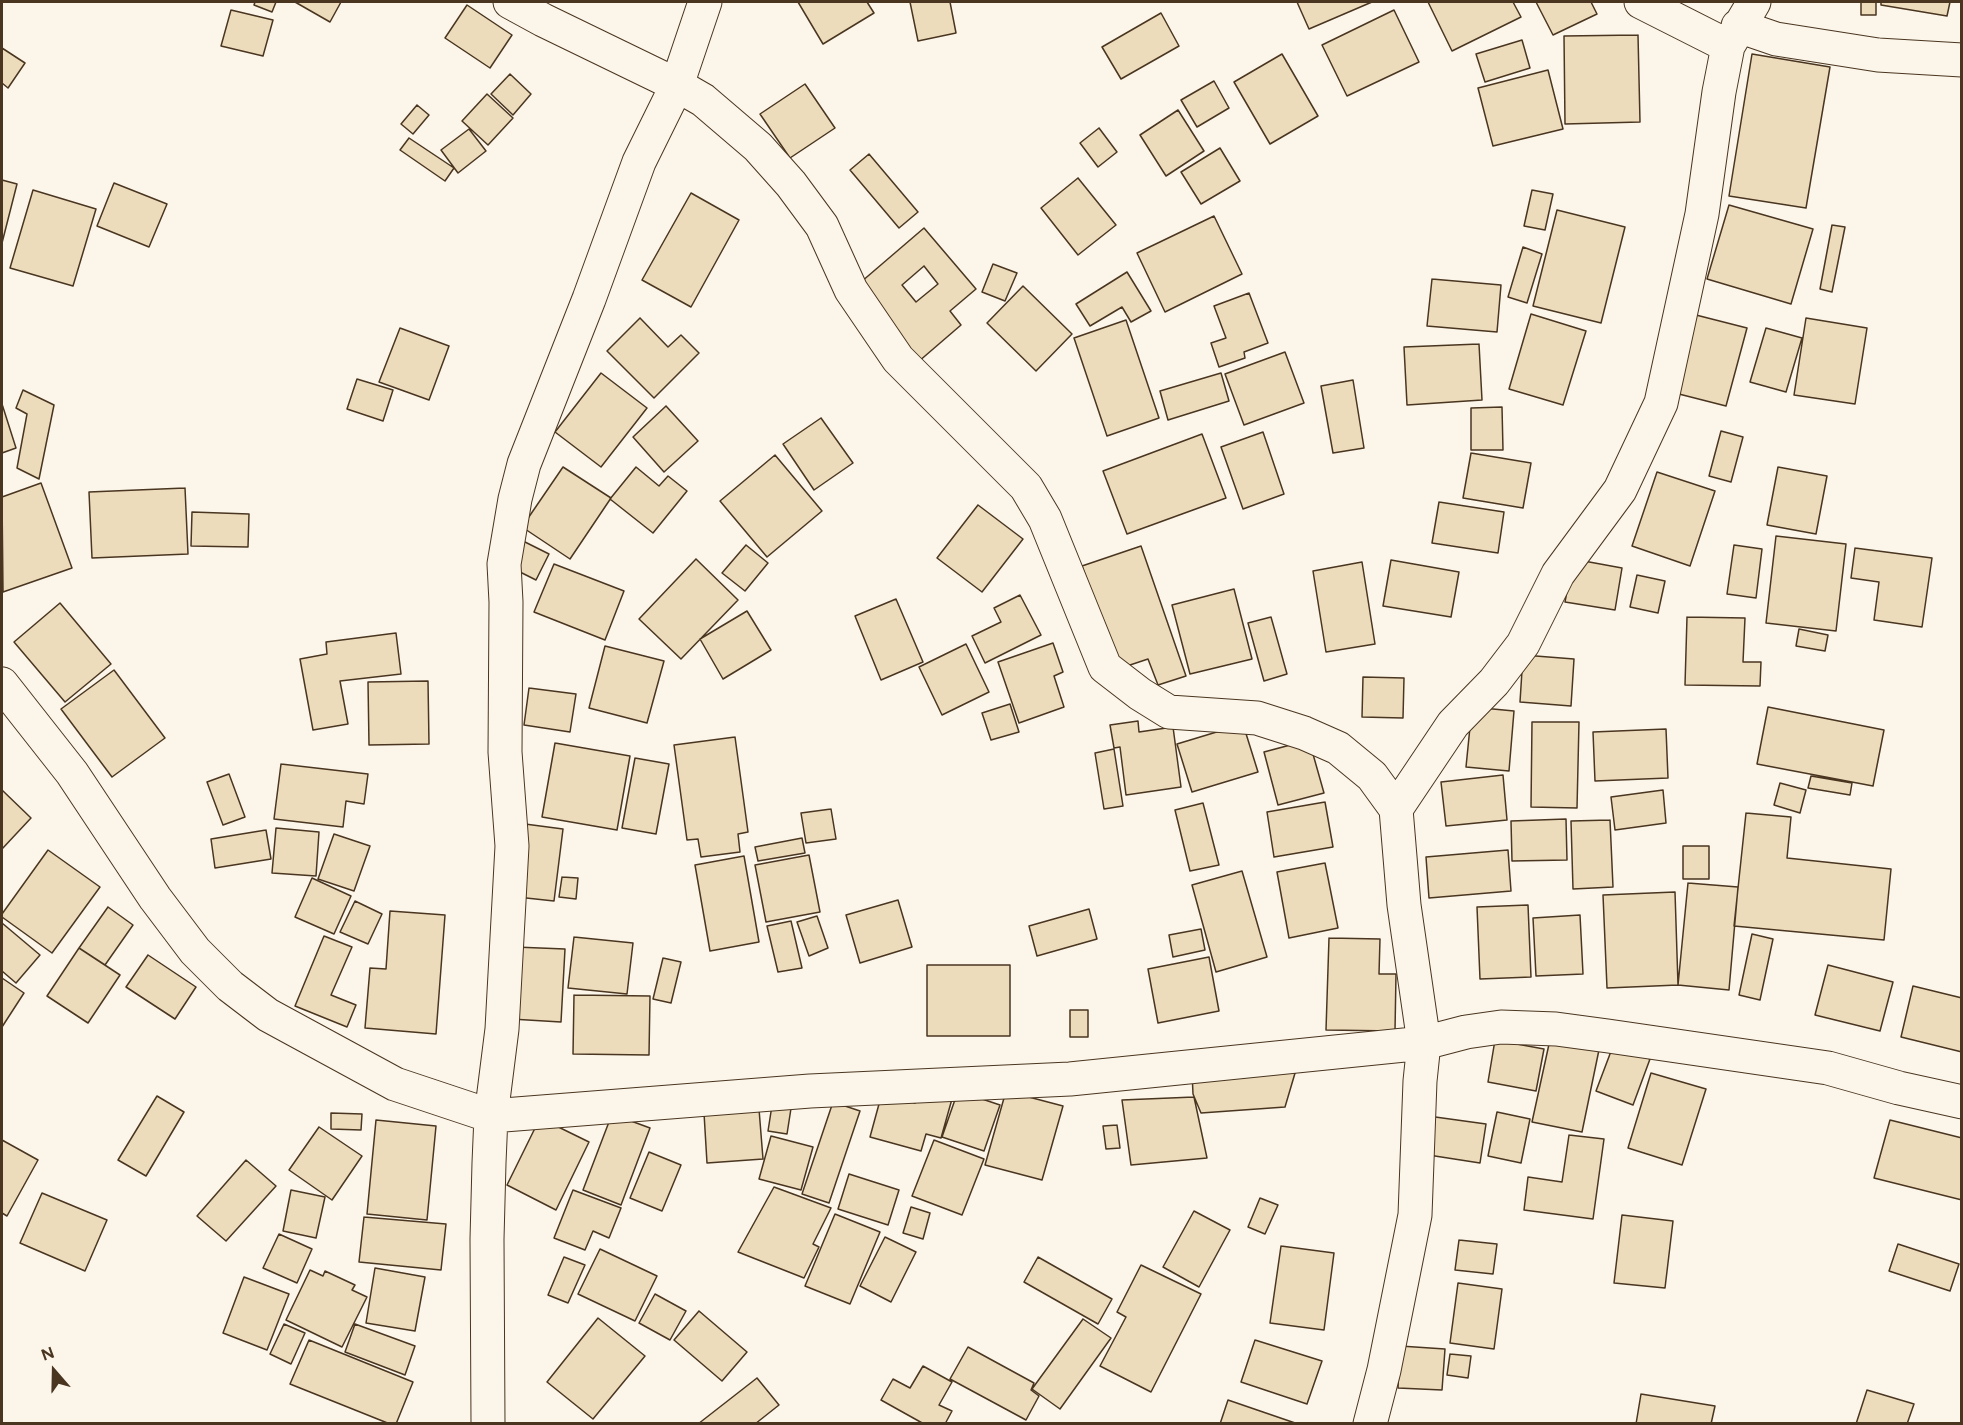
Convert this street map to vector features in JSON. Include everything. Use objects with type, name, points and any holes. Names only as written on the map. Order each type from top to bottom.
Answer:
[{"type":"street","points":[[510,2],[703,100],[758,147],[791,184],[822,226],[850,290],[898,360],[1026,487],[1045,519],[1105,667],[1140,694],[1169,712],[1257,718],[1304,733],[1338,748],[1372,776],[1396,809],[1404,905],[1424,1042],[1420,1081],[1415,1215],[1384,1370],[1370,1424]]},
{"type":"street","points":[[488,1424],[487,1239],[491,1116],[501,1029],[512,846],[505,752],[504,564],[515,499],[524,464],[589,299],[639,162],[677,85],[705,2]]},
{"type":"street","points":[[1641,2],[1740,24],[1776,39],[1878,55],[1962,60]]},
{"type":"street","points":[[1396,809],[1453,724],[1494,682],[1523,644],[1558,574],[1620,489],[1660,403],[1702,214],[1719,92],[1740,24]]},
{"type":"street","points":[[2,684],[72,773],[155,898],[195,951],[230,986],[268,1015],[394,1084],[491,1116],[810,1091],[1070,1079],[1424,1042],[1501,1027],[1556,1029],[1828,1068],[1899,1088],[1962,1102]]},
{"type":"building","points":[[255,2],[276,2],[272,12],[254,5]]},
{"type":"building","points":[[295,2],[341,2],[330,22]]},
{"type":"building","points":[[798,2],[867,2],[874,13],[823,44]]},
{"type":"building","points":[[910,2],[950,2],[956,33],[918,41]]},
{"type":"building","points":[[1297,2],[1372,2],[1309,29]]},
{"type":"building","points":[[1428,2],[1513,2],[1521,17],[1452,51]]},
{"type":"building","points":[[1536,2],[1591,2],[1597,14],[1553,35]]},
{"type":"building","points":[[1861,2],[1876,2],[1876,15],[1861,15]]},
{"type":"building","points":[[1881,2],[1950,2],[1947,16],[1881,5]]},
{"type":"building","points":[[467,5],[512,35],[490,68],[445,38]]},
{"type":"building","points":[[231,10],[273,20],[263,56],[221,46]]},
{"type":"building","points":[[1394,10],[1419,62],[1347,96],[1322,45]]},
{"type":"building","points":[[1161,13],[1179,46],[1121,79],[1102,47]]},
{"type":"building","points":[[1638,35],[1640,122],[1565,124],[1564,36]]},
{"type":"building","points":[[1522,40],[1530,68],[1485,82],[1476,54]]},
{"type":"building","points":[[2,48],[25,63],[8,88],[2,83]]},
{"type":"building","points":[[1282,54],[1318,116],[1270,144],[1234,82]]},
{"type":"building","points":[[1752,54],[1830,67],[1806,208],[1729,196]]},
{"type":"building","points":[[1548,70],[1563,129],[1493,146],[1478,88]]},
{"type":"building","points":[[510,74],[531,94],[513,115],[491,94]]},
{"type":"building","points":[[1214,81],[1229,108],[1197,127],[1181,100]]},
{"type":"building","points":[[805,84],[835,128],[790,158],[760,114]]},
{"type":"building","points":[[487,94],[513,118],[488,145],[462,121]]},
{"type":"building","points":[[417,105],[429,115],[413,134],[401,124]]},
{"type":"building","points":[[1178,110],[1204,151],[1166,176],[1140,135]]},
{"type":"building","points":[[1099,128],[1117,152],[1098,167],[1080,143]]},
{"type":"building","points":[[469,129],[486,151],[458,173],[441,150]]},
{"type":"building","points":[[409,138],[454,168],[445,181],[400,150]]},
{"type":"building","points":[[1220,148],[1240,181],[1201,204],[1181,172]]},
{"type":"building","points":[[869,154],[918,212],[899,228],[850,170]]},
{"type":"building","points":[[1078,178],[1116,225],[1078,255],[1041,208]]},
{"type":"building","points":[[2,180],[17,184],[2,243]]},
{"type":"building","points":[[114,183],[167,204],[149,247],[97,226]]},
{"type":"building","points":[[33,190],[96,209],[73,286],[10,268]]},
{"type":"building","points":[[1532,190],[1553,194],[1545,230],[1524,226]]},
{"type":"building","points":[[691,193],[739,220],[691,307],[642,280]]},
{"type":"building","points":[[1729,205],[1813,229],[1791,304],[1707,279]]},
{"type":"building","points":[[1557,210],[1625,227],[1601,323],[1533,306]]},
{"type":"building","points":[[1214,216],[1242,274],[1165,312],[1137,253]]},
{"type":"building","points":[[1832,225],[1845,227],[1832,292],[1820,289]]},
{"type":"building","points":[[924,228],[976,289],[950,311],[961,325],[918,362],[854,288]],"holes":[[[924,266],[938,284],[916,302],[902,285]]]},
{"type":"building","points":[[1523,247],[1542,254],[1527,303],[1508,297]]},
{"type":"building","points":[[993,264],[1017,273],[1005,301],[982,292]]},
{"type":"building","points":[[1127,272],[1151,311],[1131,322],[1122,307],[1090,326],[1076,304]]},
{"type":"building","points":[[1432,279],[1501,285],[1497,332],[1427,326]]},
{"type":"building","points":[[1023,286],[1072,334],[1036,371],[987,323]]},
{"type":"building","points":[[1249,293],[1268,343],[1244,352],[1245,358],[1219,367],[1211,343],[1226,338],[1214,306]]},
{"type":"building","points":[[1531,314],[1586,331],[1563,405],[1509,389]]},
{"type":"building","points":[[1696,315],[1747,328],[1726,406],[1675,393]]},
{"type":"building","points":[[640,318],[668,347],[681,335],[699,353],[654,398],[607,351]]},
{"type":"building","points":[[1806,318],[1867,328],[1855,404],[1794,395]]},
{"type":"building","points":[[1126,320],[1159,418],[1107,436],[1074,338]]},
{"type":"building","points":[[400,328],[449,346],[429,400],[379,382]]},
{"type":"building","points":[[1766,328],[1802,338],[1786,392],[1750,382]]},
{"type":"building","points":[[1479,344],[1482,400],[1407,405],[1404,347]]},
{"type":"building","points":[[1285,352],[1304,403],[1244,425],[1225,374]]},
{"type":"building","points":[[601,373],[647,408],[601,467],[555,432]]},
{"type":"building","points":[[1221,373],[1229,401],[1168,420],[1160,391]]},
{"type":"building","points":[[357,379],[393,390],[383,421],[347,409]]},
{"type":"building","points":[[1353,380],[1364,448],[1333,453],[1321,386]]},
{"type":"building","points":[[23,390],[54,405],[39,479],[17,468],[27,414],[16,408]]},
{"type":"building","points":[[2,404],[16,448],[2,453]]},
{"type":"building","points":[[666,406],[698,441],[664,472],[633,437]]},
{"type":"building","points":[[1502,407],[1503,450],[1471,450],[1471,408]]},
{"type":"building","points":[[821,418],[853,463],[814,490],[783,444]]},
{"type":"building","points":[[1721,431],[1743,437],[1731,482],[1709,476]]},
{"type":"building","points":[[1263,432],[1284,494],[1243,509],[1221,447]]},
{"type":"building","points":[[1202,434],[1226,498],[1127,534],[1103,471]]},
{"type":"building","points":[[1471,453],[1531,463],[1523,508],[1463,498]]},
{"type":"building","points":[[775,455],[822,511],[767,557],[720,501]]},
{"type":"building","points":[[563,467],[611,498],[570,559],[522,527]]},
{"type":"building","points":[[636,467],[659,486],[668,476],[687,491],[653,533],[610,499]]},
{"type":"building","points":[[1778,467],[1827,476],[1816,534],[1767,525]]},
{"type":"building","points":[[1657,472],[1715,491],[1690,566],[1632,546]]},
{"type":"building","points":[[41,483],[72,568],[3,592],[2,497]]},
{"type":"building","points":[[185,488],[188,554],[92,558],[89,492]]},
{"type":"building","points":[[1439,502],[1504,512],[1498,553],[1432,543]]},
{"type":"building","points":[[978,505],[1023,539],[982,592],[937,558]]},
{"type":"building","points":[[192,512],[249,514],[248,547],[191,546]]},
{"type":"building","points":[[1776,536],[1846,544],[1836,631],[1766,623]]},
{"type":"building","points":[[521,540],[549,554],[536,580],[508,566]]},
{"type":"building","points":[[746,545],[768,563],[745,591],[722,573]]},
{"type":"building","points":[[1734,545],[1762,549],[1756,598],[1727,594]]},
{"type":"building","points":[[1141,546],[1186,676],[1158,685],[1148,659],[1118,669],[1082,566]]},
{"type":"building","points":[[1855,548],[1932,558],[1922,627],[1874,620],[1879,582],[1851,578]]},
{"type":"building","points":[[696,559],[738,600],[681,659],[639,619]]},
{"type":"building","points":[[1573,559],[1622,568],[1615,610],[1565,602]]},
{"type":"building","points":[[1391,560],[1459,572],[1451,617],[1383,606]]},
{"type":"building","points":[[1362,562],[1375,644],[1326,652],[1313,571]]},
{"type":"building","points":[[554,564],[624,591],[605,640],[534,612]]},
{"type":"building","points":[[1637,575],[1665,581],[1658,613],[1630,607]]},
{"type":"building","points":[[1234,589],[1252,659],[1190,674],[1172,605]]},
{"type":"building","points":[[1020,595],[1041,635],[985,663],[972,636],[1001,622],[994,608]]},
{"type":"building","points":[[896,599],[923,662],[881,680],[855,616]]},
{"type":"building","points":[[60,603],[111,664],[65,702],[14,642]]},
{"type":"building","points":[[747,611],[771,650],[723,679],[700,639]]},
{"type":"building","points":[[1271,617],[1287,674],[1264,681],[1248,623]]},
{"type":"building","points":[[1687,617],[1745,618],[1743,662],[1761,662],[1760,686],[1685,685]]},
{"type":"building","points":[[1799,629],[1828,635],[1825,651],[1796,646]]},
{"type":"building","points":[[396,633],[401,674],[340,681],[348,724],[313,730],[300,659],[327,654],[326,642]]},
{"type":"building","points":[[1053,643],[1063,672],[1054,676],[1064,707],[1019,723],[998,662]]},
{"type":"building","points":[[966,644],[989,692],[942,715],[919,667]]},
{"type":"building","points":[[605,646],[664,661],[647,723],[589,708]]},
{"type":"building","points":[[1523,655],[1574,659],[1571,706],[1520,702]]},
{"type":"building","points":[[114,670],[165,738],[112,777],[61,709]]},
{"type":"building","points":[[1363,677],[1404,678],[1403,718],[1362,717]]},
{"type":"building","points":[[428,681],[429,744],[369,745],[368,682]]},
{"type":"building","points":[[529,688],[576,694],[570,732],[524,725]]},
{"type":"building","points":[[1010,704],[1019,732],[991,740],[982,713]]},
{"type":"building","points":[[1472,707],[1514,711],[1509,771],[1466,767]]},
{"type":"building","points":[[1768,707],[1884,730],[1873,786],[1757,764]]},
{"type":"building","points":[[1138,721],[1139,732],[1173,727],[1181,787],[1126,795],[1120,747],[1114,748],[1110,725]]},
{"type":"building","points":[[1532,722],[1579,722],[1577,808],[1531,807]]},
{"type":"building","points":[[1243,724],[1258,772],[1192,792],[1177,744]]},
{"type":"building","points":[[1666,729],[1668,778],[1595,781],[1593,732]]},
{"type":"building","points":[[735,737],[748,832],[738,834],[740,852],[701,857],[698,839],[687,840],[674,745]]},
{"type":"building","points":[[1309,740],[1324,793],[1278,805],[1264,752]]},
{"type":"building","points":[[555,743],[630,756],[617,830],[542,817]]},
{"type":"building","points":[[1114,749],[1123,806],[1104,809],[1095,753]]},
{"type":"building","points":[[635,758],[669,764],[656,834],[622,828]]},
{"type":"building","points":[[281,764],[368,774],[364,804],[346,801],[343,827],[274,819]]},
{"type":"building","points":[[229,774],[245,817],[223,825],[207,782]]},
{"type":"building","points":[[1503,775],[1507,820],[1446,826],[1441,782]]},
{"type":"building","points":[[1811,776],[1852,783],[1850,795],[1808,788]]},
{"type":"building","points":[[1780,783],[1806,790],[1800,813],[1774,805]]},
{"type":"building","points":[[2,790],[31,818],[2,849]]},
{"type":"building","points":[[1663,790],[1666,823],[1615,830],[1611,797]]},
{"type":"building","points":[[1325,802],[1333,847],[1274,857],[1267,812]]},
{"type":"building","points":[[1203,803],[1219,865],[1190,871],[1175,810]]},
{"type":"building","points":[[831,809],[836,839],[806,843],[801,813]]},
{"type":"building","points":[[1746,813],[1791,817],[1787,858],[1891,869],[1884,940],[1734,926]]},
{"type":"building","points":[[1566,819],[1567,860],[1512,861],[1511,821]]},
{"type":"building","points":[[1610,820],[1613,887],[1573,889],[1571,821]]},
{"type":"building","points":[[525,824],[563,829],[554,901],[517,897]]},
{"type":"building","points":[[276,828],[319,832],[316,876],[272,873]]},
{"type":"building","points":[[266,830],[271,859],[215,868],[211,839]]},
{"type":"building","points":[[334,834],[370,846],[354,891],[318,879]]},
{"type":"building","points":[[802,838],[805,853],[758,861],[755,847]]},
{"type":"building","points":[[1683,846],[1709,846],[1709,879],[1683,879]]},
{"type":"building","points":[[48,850],[100,887],[52,953],[2,917]]},
{"type":"building","points":[[1508,850],[1511,891],[1429,898],[1426,857]]},
{"type":"building","points":[[809,855],[820,912],[766,922],[755,865]]},
{"type":"building","points":[[744,856],[759,942],[710,951],[695,865]]},
{"type":"building","points":[[1325,863],[1338,928],[1289,938],[1277,872]]},
{"type":"building","points":[[1242,871],[1267,957],[1216,972],[1192,885]]},
{"type":"building","points":[[562,877],[578,878],[576,899],[559,897]]},
{"type":"building","points":[[312,878],[351,896],[334,934],[295,917]]},
{"type":"building","points":[[1688,883],[1738,887],[1729,990],[1678,985]]},
{"type":"building","points":[[1675,892],[1678,985],[1607,988],[1603,895]]},
{"type":"building","points":[[898,900],[912,947],[860,963],[846,915]]},
{"type":"building","points":[[355,901],[382,914],[368,944],[340,932]]},
{"type":"building","points":[[1528,905],[1531,977],[1480,979],[1477,907]]},
{"type":"building","points":[[108,907],[133,925],[105,965],[79,948]]},
{"type":"building","points":[[1089,909],[1097,939],[1037,956],[1029,926]]},
{"type":"building","points":[[390,911],[445,915],[436,1034],[365,1028],[370,968],[386,969]]},
{"type":"building","points":[[1580,915],[1583,974],[1536,976],[1533,918]]},
{"type":"building","points":[[817,916],[828,948],[809,956],[797,922]]},
{"type":"building","points":[[791,921],[802,968],[778,972],[767,926]]},
{"type":"building","points":[[2,923],[40,955],[16,983],[2,971]]},
{"type":"building","points":[[1201,929],[1205,950],[1173,957],[1169,935]]},
{"type":"building","points":[[1752,934],[1773,939],[1760,1000],[1739,995]]},
{"type":"building","points":[[324,936],[352,947],[331,995],[356,1005],[347,1027],[295,1006]]},
{"type":"building","points":[[574,937],[633,943],[627,994],[568,988]]},
{"type":"building","points":[[1329,938],[1380,939],[1379,974],[1396,974],[1395,1031],[1326,1030]]},
{"type":"building","points":[[515,947],[565,949],[561,1022],[511,1019]]},
{"type":"building","points":[[79,948],[120,975],[88,1023],[47,996]]},
{"type":"building","points":[[148,955],[196,987],[175,1019],[126,987]]},
{"type":"building","points":[[1209,957],[1219,1011],[1158,1023],[1148,969]]},
{"type":"building","points":[[663,958],[681,962],[671,1003],[653,999]]},
{"type":"building","points":[[927,965],[1010,965],[1010,1036],[927,1036]]},
{"type":"building","points":[[1828,965],[1893,982],[1880,1031],[1815,1015]]},
{"type":"building","points":[[2,978],[24,993],[2,1027]]},
{"type":"building","points":[[1913,986],[1962,998],[1962,1052],[1901,1037]]},
{"type":"building","points":[[574,995],[650,996],[649,1055],[573,1054]]},
{"type":"building","points":[[1070,1010],[1088,1010],[1088,1037],[1070,1037]]},
{"type":"building","points":[[1551,1035],[1600,1045],[1582,1132],[1532,1122]]},
{"type":"building","points":[[1495,1040],[1544,1049],[1536,1091],[1488,1082]]},
{"type":"building","points":[[1613,1046],[1650,1059],[1633,1105],[1596,1091]]},
{"type":"building","points":[[1298,1063],[1285,1107],[1201,1113],[1193,1094],[1192,1072]]},
{"type":"building","points":[[1651,1073],[1706,1089],[1682,1165],[1628,1148]]},
{"type":"building","points":[[918,1091],[952,1099],[941,1138],[926,1134],[921,1151],[870,1137],[882,1093],[915,1103]]},
{"type":"building","points":[[958,1091],[1000,1105],[984,1151],[942,1137]]},
{"type":"building","points":[[1006,1091],[1063,1106],[1042,1180],[985,1165]]},
{"type":"building","points":[[157,1096],[184,1112],[146,1176],[118,1160]]},
{"type":"building","points":[[1194,1097],[1207,1158],[1131,1165],[1122,1100]]},
{"type":"building","points":[[773,1099],[792,1102],[787,1134],[768,1131]]},
{"type":"building","points":[[833,1102],[860,1111],[829,1203],[802,1194]]},
{"type":"building","points":[[759,1109],[763,1159],[707,1163],[704,1113]]},
{"type":"building","points":[[1497,1112],[1530,1119],[1521,1163],[1488,1156]]},
{"type":"building","points":[[331,1113],[362,1114],[361,1130],[331,1129]]},
{"type":"building","points":[[612,1114],[650,1128],[621,1205],[583,1190]]},
{"type":"building","points":[[1428,1116],[1486,1124],[1480,1163],[1422,1154]]},
{"type":"building","points":[[540,1118],[589,1142],[556,1210],[507,1185]]},
{"type":"building","points":[[376,1120],[436,1126],[427,1220],[367,1214]]},
{"type":"building","points":[[1890,1120],[1962,1138],[1962,1200],[1874,1178]]},
{"type":"building","points":[[1117,1125],[1120,1148],[1106,1149],[1103,1126]]},
{"type":"building","points":[[319,1127],[362,1156],[332,1200],[289,1170]]},
{"type":"building","points":[[1569,1135],[1604,1139],[1593,1219],[1524,1210],[1528,1177],[1562,1182]]},
{"type":"building","points":[[771,1136],[813,1147],[801,1190],[759,1179]]},
{"type":"building","points":[[2,1140],[38,1160],[7,1216],[2,1213]]},
{"type":"building","points":[[934,1140],[984,1159],[962,1215],[912,1196]]},
{"type":"building","points":[[649,1152],[681,1165],[662,1211],[630,1198]]},
{"type":"building","points":[[246,1160],[276,1186],[226,1241],[197,1216]]},
{"type":"building","points":[[849,1174],[899,1190],[888,1225],[838,1209]]},
{"type":"building","points":[[774,1187],[831,1208],[813,1244],[819,1247],[804,1278],[738,1252]]},
{"type":"building","points":[[291,1190],[325,1197],[316,1238],[283,1231]]},
{"type":"building","points":[[573,1190],[621,1208],[609,1238],[593,1231],[585,1250],[554,1238]]},
{"type":"building","points":[[42,1193],[107,1220],[85,1271],[20,1243]]},
{"type":"building","points":[[1260,1198],[1278,1205],[1265,1234],[1248,1227]]},
{"type":"building","points":[[911,1207],[930,1213],[923,1239],[903,1233]]},
{"type":"building","points":[[1194,1211],[1230,1230],[1199,1287],[1163,1267]]},
{"type":"building","points":[[835,1214],[880,1232],[850,1304],[805,1286]]},
{"type":"building","points":[[1622,1215],[1673,1221],[1665,1288],[1614,1283]]},
{"type":"building","points":[[364,1217],[446,1224],[441,1270],[359,1262]]},
{"type":"building","points":[[279,1234],[312,1249],[297,1283],[263,1268]]},
{"type":"building","points":[[885,1237],[916,1252],[891,1302],[860,1286]]},
{"type":"building","points":[[1459,1240],[1497,1244],[1493,1274],[1455,1270]]},
{"type":"building","points":[[1898,1244],[1959,1264],[1950,1291],[1889,1271]]},
{"type":"building","points":[[1281,1246],[1334,1253],[1324,1330],[1270,1323]]},
{"type":"building","points":[[600,1249],[657,1276],[635,1321],[578,1294]]},
{"type":"building","points":[[564,1257],[585,1265],[568,1303],[548,1295]]},
{"type":"building","points":[[1038,1257],[1112,1299],[1098,1324],[1024,1282]]},
{"type":"building","points":[[1141,1265],[1201,1294],[1151,1392],[1100,1366],[1126,1317],[1117,1312]]},
{"type":"building","points":[[375,1268],[425,1277],[415,1331],[366,1323]]},
{"type":"building","points":[[310,1270],[323,1276],[325,1271],[355,1285],[352,1290],[367,1297],[342,1347],[286,1320]]},
{"type":"building","points":[[244,1277],[289,1294],[267,1350],[223,1333]]},
{"type":"building","points":[[1458,1283],[1502,1289],[1494,1349],[1450,1343]]},
{"type":"building","points":[[655,1294],[686,1311],[670,1340],[639,1323]]},
{"type":"building","points":[[699,1311],[747,1352],[722,1381],[674,1340]]},
{"type":"building","points":[[598,1318],[645,1356],[593,1419],[547,1382]]},
{"type":"building","points":[[1083,1319],[1111,1338],[1060,1409],[1032,1389]]},
{"type":"building","points":[[284,1324],[305,1333],[291,1364],[270,1354]]},
{"type":"building","points":[[355,1324],[415,1346],[405,1375],[345,1352]]},
{"type":"building","points":[[309,1340],[413,1382],[396,1424],[390,1424],[290,1384]]},
{"type":"building","points":[[1255,1340],[1322,1361],[1307,1404],[1241,1382]]},
{"type":"building","points":[[1400,1346],[1445,1349],[1442,1390],[1398,1388]]},
{"type":"building","points":[[968,1347],[1034,1383],[1031,1390],[1039,1396],[1026,1420],[950,1379]]},
{"type":"building","points":[[1450,1354],[1471,1356],[1468,1378],[1447,1375]]},
{"type":"building","points":[[923,1366],[952,1382],[939,1405],[952,1411],[945,1424],[924,1424],[881,1400],[893,1379],[910,1388]]},
{"type":"building","points":[[757,1378],[779,1405],[755,1424],[698,1424]]},
{"type":"building","points":[[1867,1390],[1914,1404],[1907,1424],[1856,1424]]},
{"type":"building","points":[[1641,1394],[1715,1406],[1711,1424],[1636,1424]]},
{"type":"building","points":[[1228,1400],[1298,1424],[1220,1424]]}]
